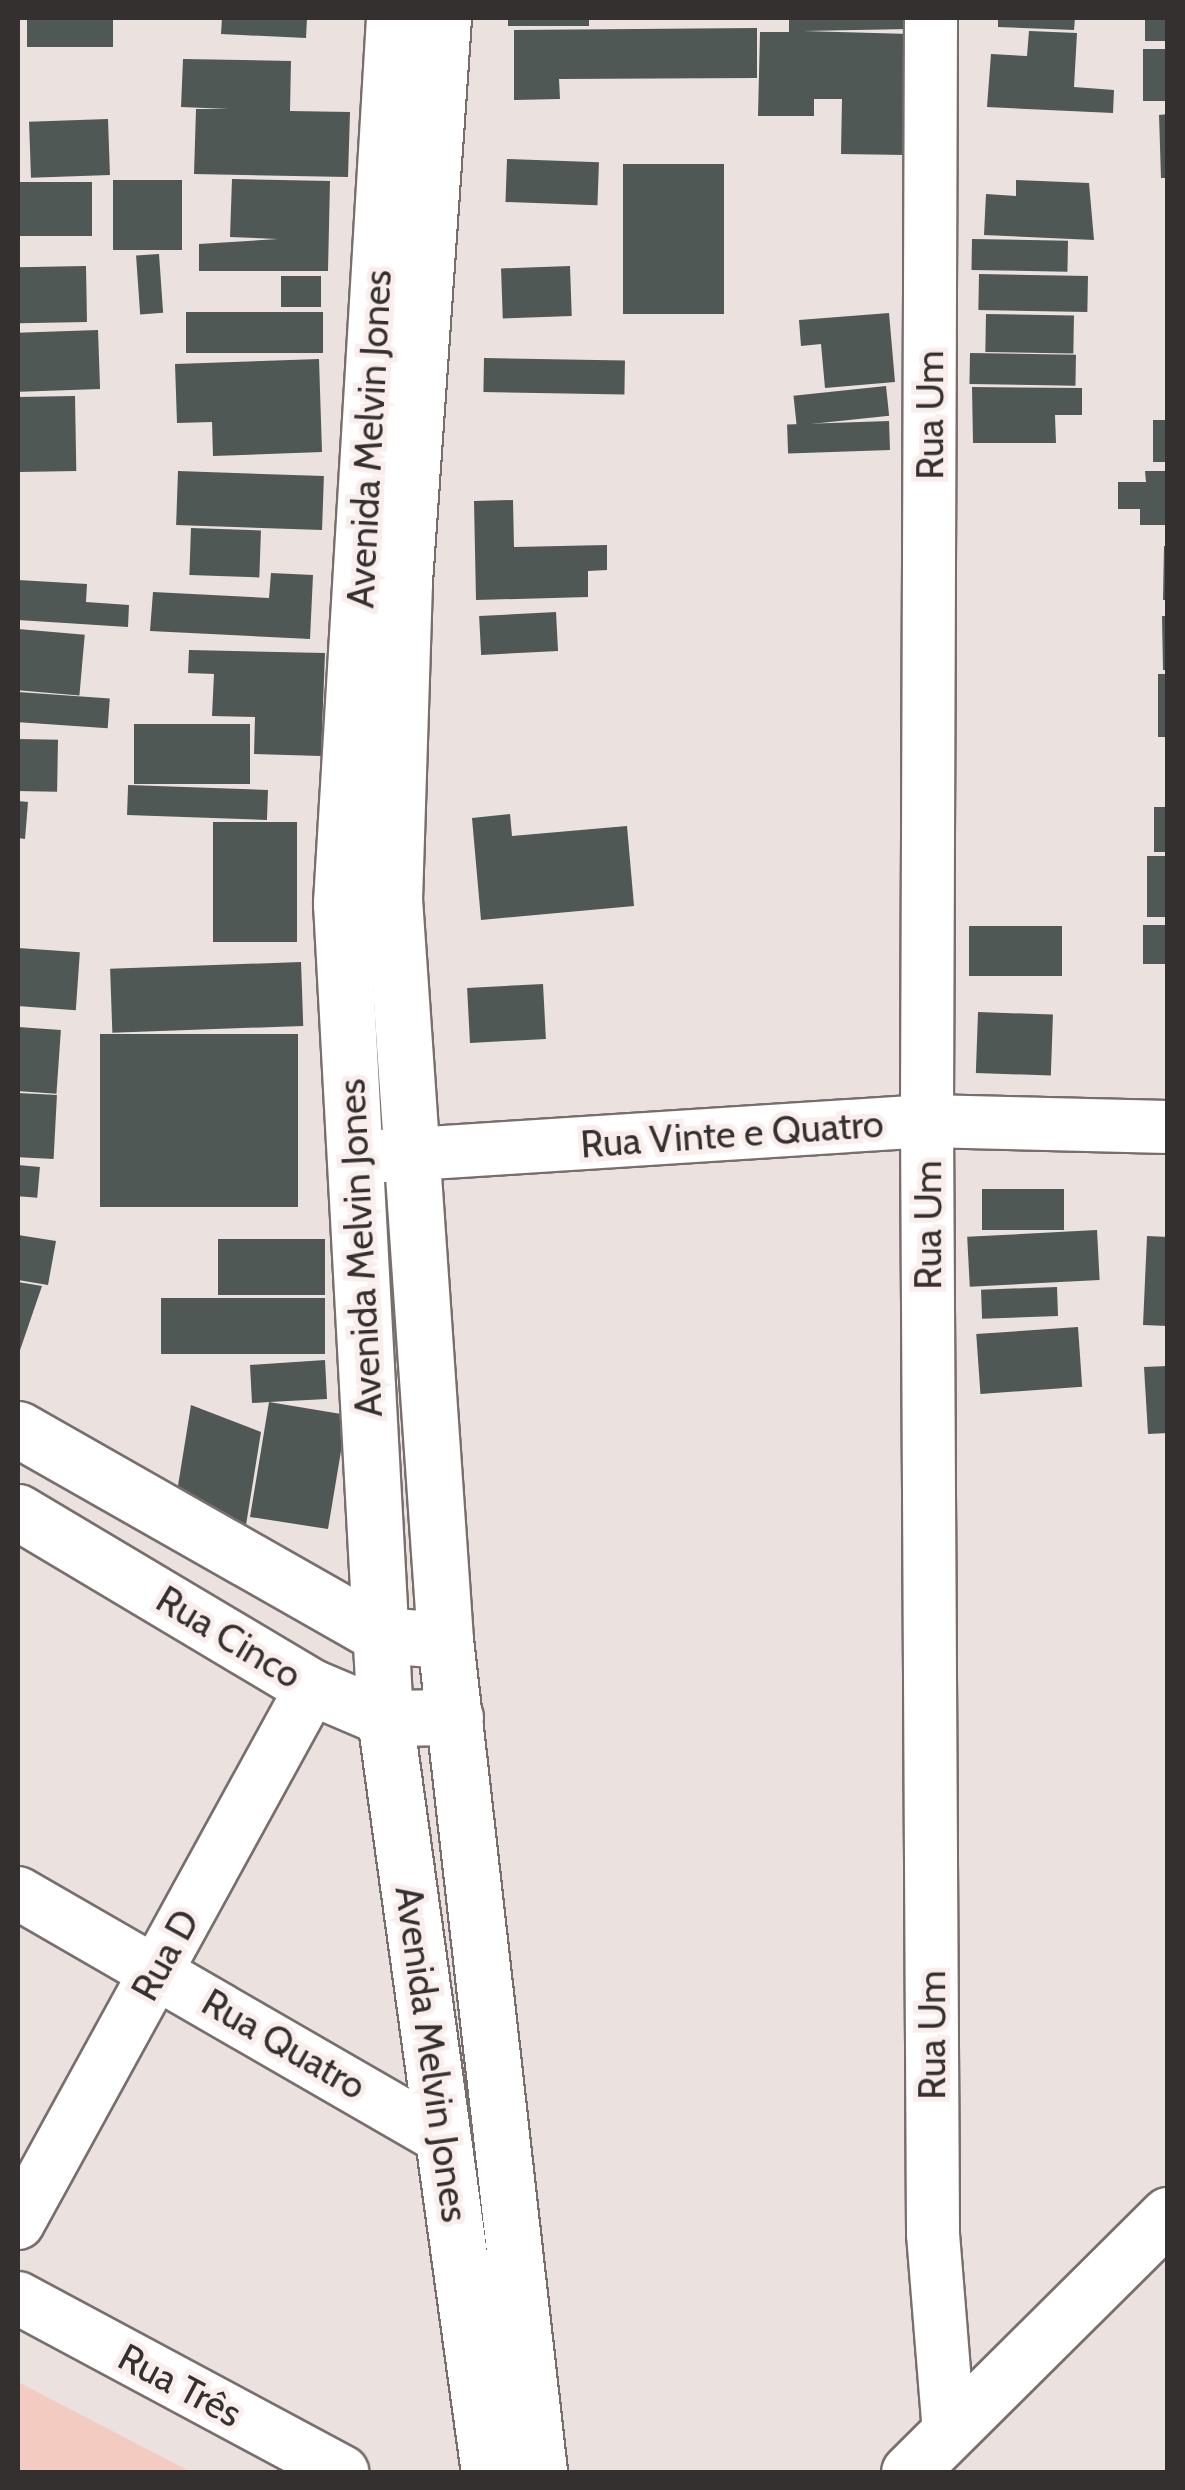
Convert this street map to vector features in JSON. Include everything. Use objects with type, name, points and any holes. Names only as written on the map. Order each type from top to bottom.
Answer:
[{"type":"main road","name":"Avenida Melvin Jones","points":[[394,18],[341,903],[385,1718],[490,2472]]},
{"type":"main road","name":"Avenida Melvin Jones","points":[[443,18],[404,582],[394,899],[445,1640],[538,2472]]},
{"type":"main road","name":"Rua Cinco","points":[[18,1429],[380,1635],[445,1640]]},
{"type":"main road","name":"Rua Cinco","points":[[18,1512],[312,1687],[385,1718],[455,1717]]},
{"type":"main road","points":[[909,2472],[1168,2215]]},
{"type":"street","name":"Rua Um","points":[[932,18],[927,1120],[934,2234],[949,2433]]},
{"type":"street","name":"Rua Vinte e Quatro","points":[[356,1158],[927,1120],[1168,1126]]},
{"type":"street","name":"Rua D","points":[[18,2223],[312,1687]]},
{"type":"street","name":"Rua Quatro","points":[[18,1892],[444,2139]]},
{"type":"street","name":"Rua Três","points":[[18,2298],[342,2472]]},
{"type":"shaded area","points":[[20,2383],[191,2472],[18,2472]]},
{"type":"building","points":[[27,18],[113,18],[113,47],[27,47]]},
{"type":"building","points":[[222,18],[307,18],[306,38],[221,34]]},
{"type":"building","points":[[508,18],[589,18],[589,26],[508,26]]},
{"type":"building","points":[[789,18],[909,18],[909,29],[803,31],[910,34],[907,155],[841,154],[842,99],[814,99],[814,116],[758,116],[760,32],[789,32]]},
{"type":"building","points":[[998,18],[1075,18],[1074,30],[998,27]]},
{"type":"building","points":[[1145,18],[1168,18],[1168,41],[1145,41]]},
{"type":"building","points":[[757,28],[757,78],[559,79],[560,99],[514,100],[514,30]]},
{"type":"building","points":[[1029,31],[1077,33],[1074,87],[1114,90],[1113,113],[987,107],[991,54],[1027,56]]},
{"type":"building","points":[[1143,49],[1168,49],[1168,101],[1143,101]]},
{"type":"building","points":[[183,59],[291,61],[290,111],[350,112],[348,177],[194,174],[196,109],[229,109],[181,107]]},
{"type":"building","points":[[1168,114],[1168,178],[1161,178],[1159,115]]},
{"type":"building","points":[[108,119],[110,175],[31,178],[29,122]]},
{"type":"building","points":[[507,159],[599,162],[597,205],[505,202]]},
{"type":"building","points":[[623,164],[724,164],[724,314],[623,314]]},
{"type":"building","points":[[232,179],[330,181],[328,271],[199,271],[199,244],[278,239],[230,237]]},
{"type":"building","points":[[113,180],[182,180],[182,250],[113,250]]},
{"type":"building","points":[[1016,180],[1089,183],[1094,240],[984,235],[986,194],[1016,196]]},
{"type":"building","points":[[18,182],[92,182],[92,236],[18,236]]},
{"type":"building","points":[[972,239],[1068,241],[1067,272],[971,270]]},
{"type":"building","points":[[159,254],[163,313],[140,314],[136,256]]},
{"type":"building","points":[[86,266],[87,322],[19,323],[18,267]]},
{"type":"building","points":[[570,266],[572,316],[503,318],[501,268]]},
{"type":"building","points":[[979,274],[1088,276],[1087,312],[978,310]]},
{"type":"building","points":[[281,276],[321,276],[321,307],[281,307]]},
{"type":"building","points":[[186,312],[323,312],[323,353],[186,353]]},
{"type":"building","points":[[889,313],[895,382],[825,388],[821,344],[801,346],[799,320]]},
{"type":"building","points":[[986,314],[1074,316],[1073,354],[985,352]]},
{"type":"building","points":[[98,330],[100,389],[20,392],[18,333]]},
{"type":"building","points":[[970,353],[1076,355],[1075,386],[969,384]]},
{"type":"building","points":[[484,358],[625,360],[624,394],[483,392]]},
{"type":"building","points":[[319,359],[322,452],[213,456],[212,422],[177,423],[175,364]]},
{"type":"building","points":[[886,386],[889,416],[797,426],[794,396]]},
{"type":"building","points":[[972,387],[1082,388],[1082,415],[1055,415],[1056,443],[973,443]]},
{"type":"building","points":[[75,396],[76,471],[19,472],[18,397]]},
{"type":"building","points":[[1153,420],[1168,420],[1168,462],[1153,462]]},
{"type":"building","points":[[889,421],[890,450],[788,454],[787,425]]},
{"type":"building","points":[[178,471],[324,476],[322,530],[176,525]]},
{"type":"building","points":[[1145,471],[1168,471],[1168,525],[1140,525],[1140,509],[1118,509],[1118,482],[1146,482]]},
{"type":"building","points":[[513,500],[514,547],[607,545],[607,570],[588,571],[588,597],[476,600],[474,501]]},
{"type":"building","points":[[191,528],[261,530],[259,577],[189,575]]},
{"type":"building","points":[[1164,546],[1168,546],[1168,600],[1163,600]]},
{"type":"building","points":[[271,573],[313,575],[310,639],[150,631],[153,592],[269,598]]},
{"type":"building","points":[[18,580],[87,584],[86,602],[129,605],[128,627],[18,620]]},
{"type":"building","points":[[556,612],[558,651],[481,655],[479,616]]},
{"type":"building","points":[[1162,616],[1168,616],[1168,670],[1163,670]]},
{"type":"building","points":[[18,629],[85,635],[79,696],[18,690]]},
{"type":"building","points":[[189,650],[325,653],[321,756],[254,754],[255,717],[212,716],[214,674],[188,673]]},
{"type":"building","points":[[1158,674],[1168,674],[1168,737],[1158,737]]},
{"type":"building","points":[[18,692],[110,698],[108,728],[18,722]]},
{"type":"building","points":[[134,724],[250,724],[250,784],[134,784]]},
{"type":"building","points":[[18,739],[58,740],[57,792],[18,791]]},
{"type":"building","points":[[128,785],[268,790],[267,820],[127,815]]},
{"type":"building","points":[[18,801],[28,802],[25,839],[18,838]]},
{"type":"building","points":[[1154,807],[1168,807],[1168,852],[1154,852]]},
{"type":"building","points":[[510,814],[512,836],[627,826],[634,906],[481,920],[472,818]]},
{"type":"building","points":[[213,822],[297,822],[297,942],[213,942]]},
{"type":"building","points":[[1147,856],[1168,856],[1168,917],[1147,917]]},
{"type":"building","points":[[1143,925],[1168,925],[1168,964],[1143,964]]},
{"type":"building","points":[[969,926],[1062,926],[1062,976],[969,976]]},
{"type":"building","points":[[18,948],[80,952],[76,1010],[18,1006]]},
{"type":"building","points":[[301,962],[303,1026],[112,1033],[110,969]]},
{"type":"building","points":[[543,984],[546,1039],[470,1043],[467,988]]},
{"type":"building","points":[[978,1012],[1053,1015],[1051,1076],[976,1073]]},
{"type":"building","points":[[18,1027],[61,1030],[56,1094],[18,1091]]},
{"type":"building","points":[[100,1034],[298,1034],[298,1207],[100,1207]]},
{"type":"building","points":[[18,1093],[57,1095],[54,1159],[18,1157]]},
{"type":"building","points":[[18,1165],[40,1167],[37,1198],[18,1196]]},
{"type":"building","points":[[982,1189],[1064,1189],[1064,1230],[982,1230]]},
{"type":"building","points":[[1097,1230],[1100,1280],[970,1287],[967,1237]]},
{"type":"building","points":[[18,1235],[56,1241],[48,1285],[18,1280]]},
{"type":"building","points":[[1147,1236],[1168,1237],[1168,1326],[1143,1325]]},
{"type":"building","points":[[218,1239],[325,1239],[325,1295],[218,1295]]},
{"type":"building","points":[[18,1282],[42,1286],[18,1356]]},
{"type":"building","points":[[1057,1287],[1058,1316],[982,1319],[981,1290]]},
{"type":"building","points":[[161,1298],[325,1298],[325,1354],[161,1354]]},
{"type":"building","points":[[1078,1327],[1082,1387],[980,1394],[976,1334]]},
{"type":"building","points":[[325,1360],[327,1399],[252,1403],[250,1365]]},
{"type":"building","points":[[1168,1366],[1168,1433],[1148,1434],[1144,1367]]},
{"type":"building","points":[[269,1402],[347,1415],[328,1529],[250,1517]]},
{"type":"building","points":[[191,1405],[261,1432],[246,1525],[177,1492]]}]
